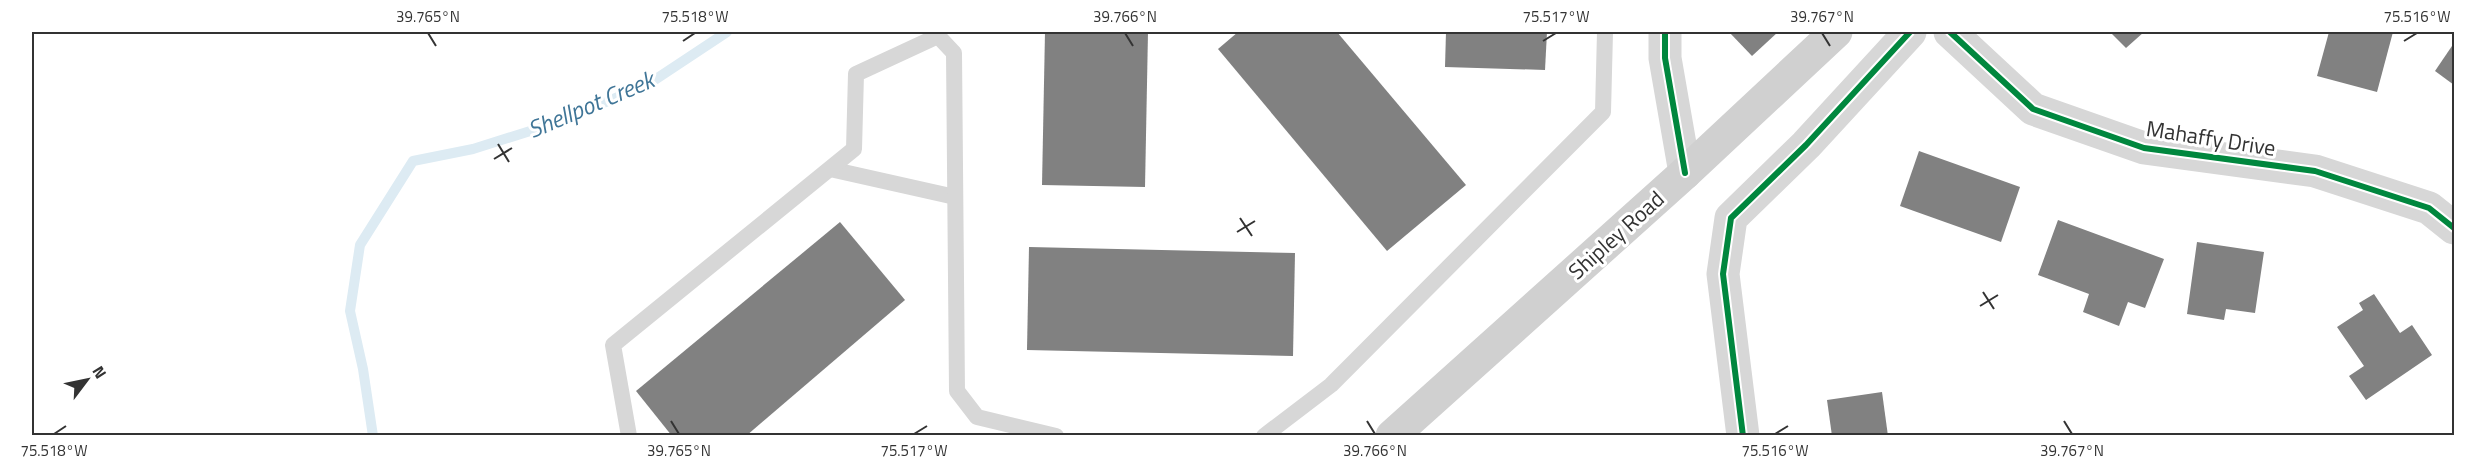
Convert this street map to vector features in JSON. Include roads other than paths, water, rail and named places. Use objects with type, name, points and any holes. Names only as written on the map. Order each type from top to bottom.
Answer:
[{"type":"main road","name":"Shipley Road","points":[[1392,435],[1685,173],[1836,32]]},
{"type":"street","points":[[1665,32],[1665,58],[1685,173]]},
{"type":"street","points":[[1743,435],[1723,274],[1731,218],[1806,145],[1910,32]]},
{"type":"street","name":"Mahaffy Drive","points":[[1950,32],[2033,109],[2144,148],[2315,171],[2429,208],[2454,228]]},
{"type":"lane","points":[[1264,435],[1331,385],[1603,112],[1605,32]]},
{"type":"lane","points":[[629,435],[613,345],[854,149],[856,74],[939,34],[954,53],[957,390],[977,417],[1056,435]]},
{"type":"lane","points":[[831,169],[955,196]]},
{"type":"waterway","name":"Shellpot Creek","points":[[373,436],[363,369],[350,311],[360,245],[413,161],[473,149],[562,121],[650,83],[727,32]]}]
